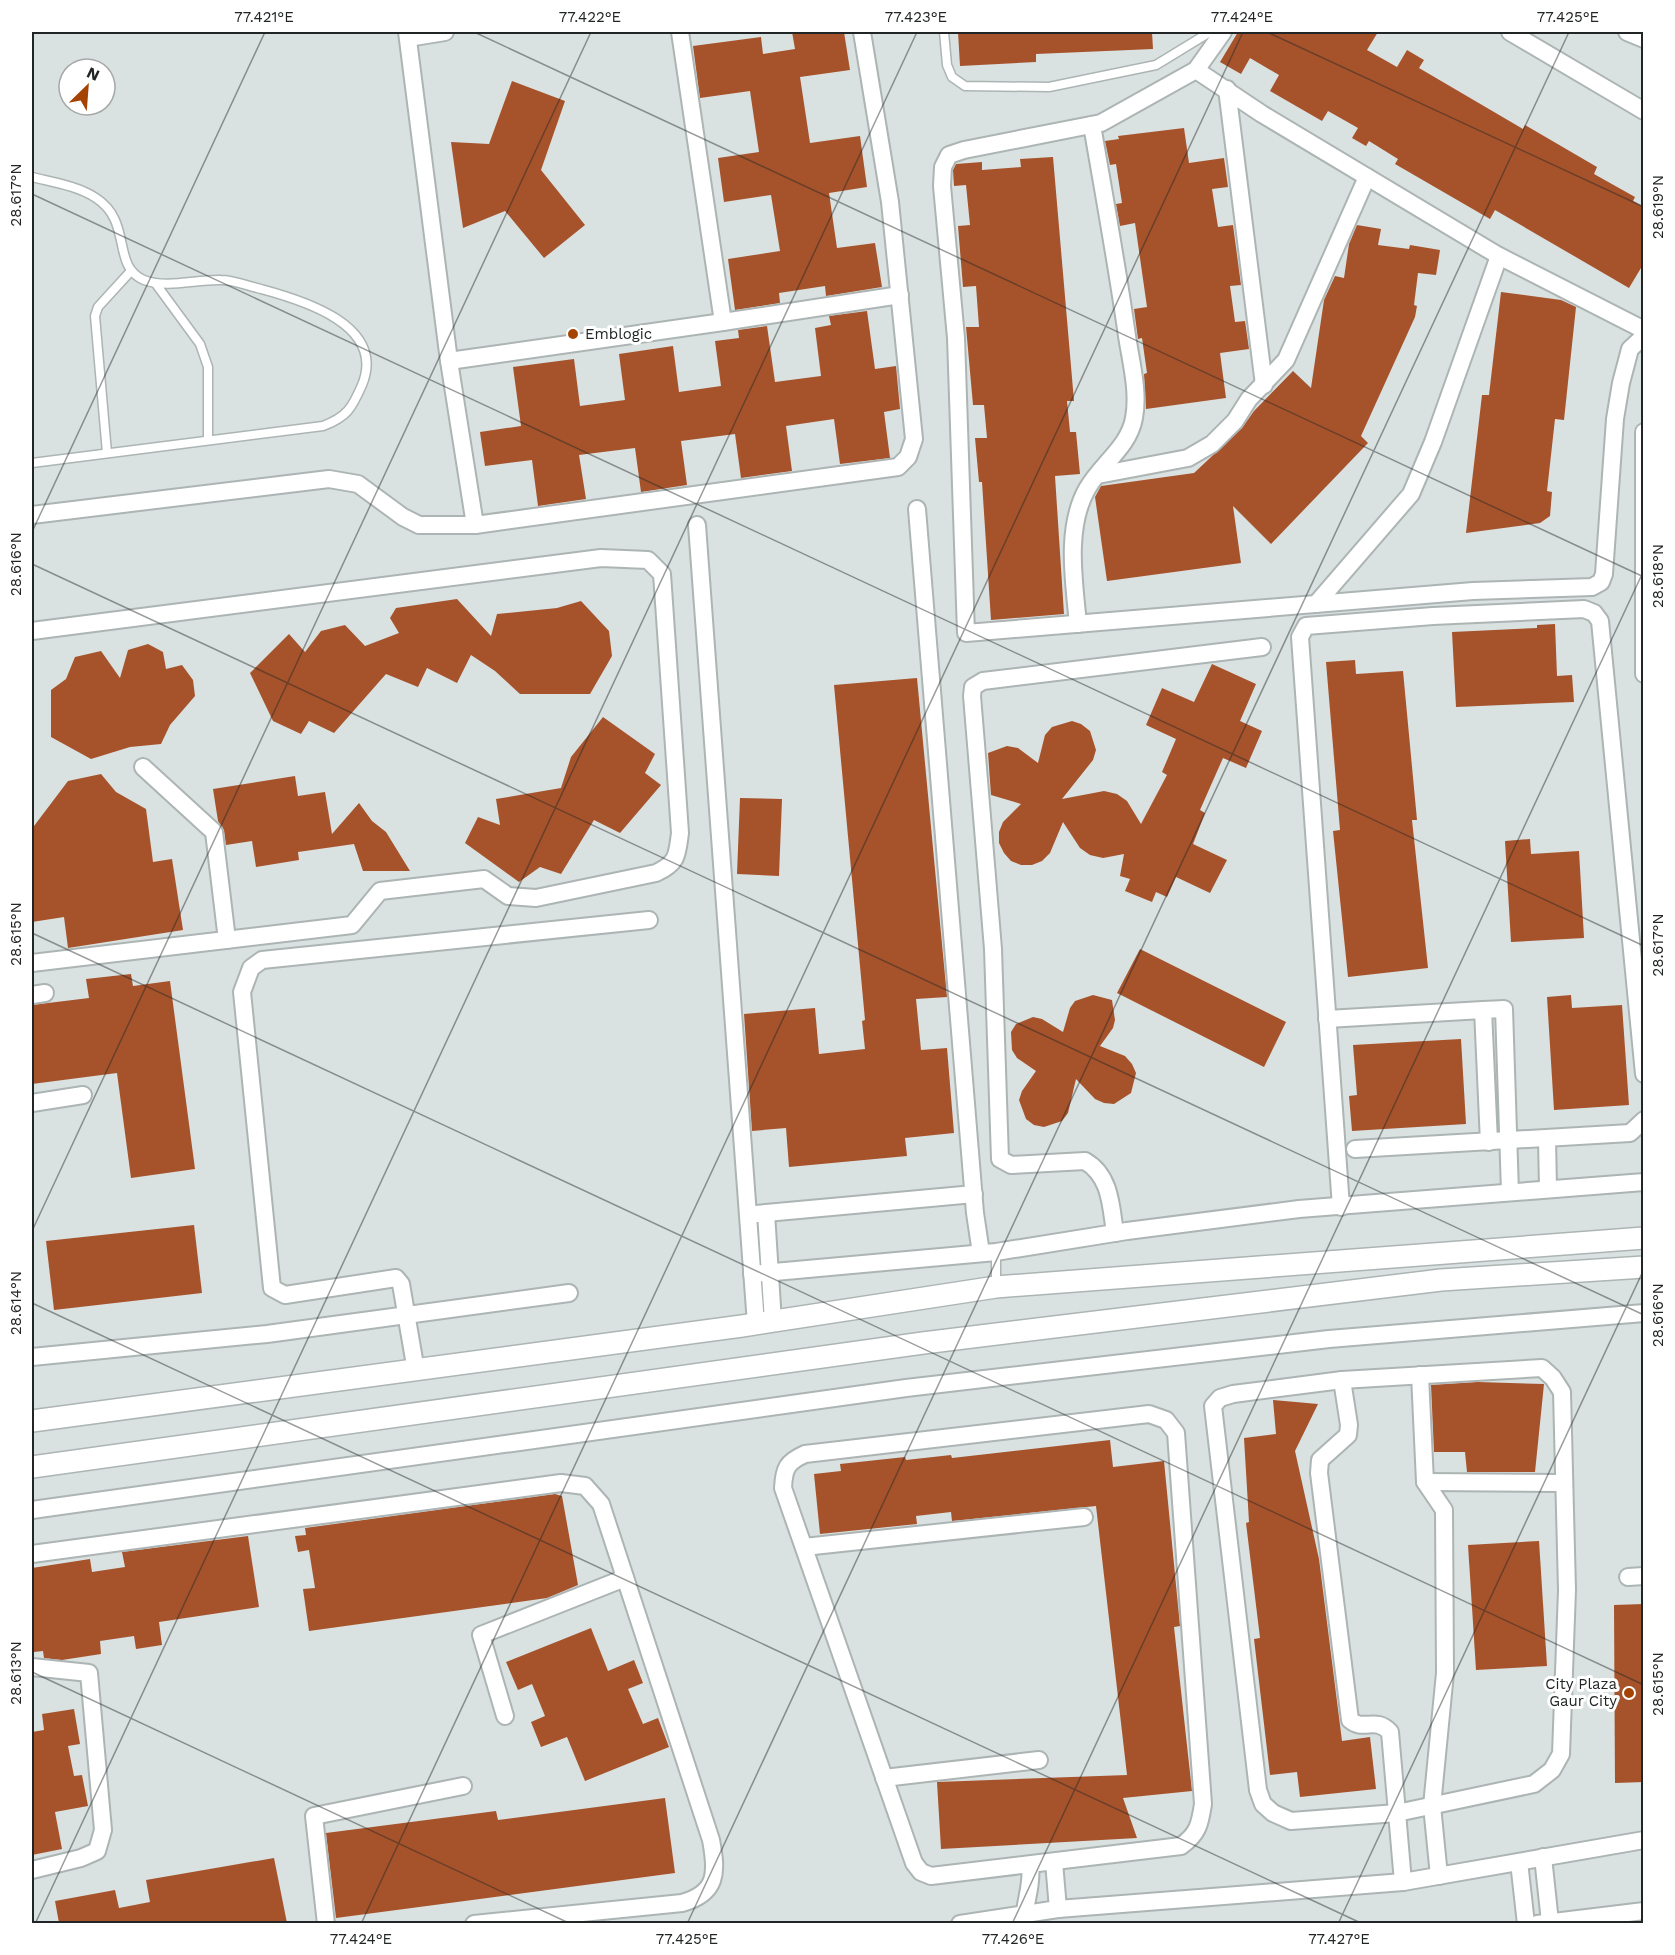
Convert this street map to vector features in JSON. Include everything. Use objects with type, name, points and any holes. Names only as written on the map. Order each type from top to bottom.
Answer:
[{"type":"street","points":[[445,32],[407,35],[449,361],[475,525]]},
{"type":"street","points":[[680,32],[723,322]]},
{"type":"street","points":[[32,515],[329,479],[358,484],[403,517],[419,525],[475,525],[898,467],[908,457],[914,439],[890,202],[861,32]]},
{"type":"street","points":[[1222,32],[1196,70],[1101,123],[964,150],[949,155],[943,167],[942,186],[956,338],[966,633],[1473,591],[1592,587],[1601,582],[1621,383],[1630,349],[1644,336]]},
{"type":"street","points":[[1510,32],[1644,111]]},
{"type":"street","points":[[1627,32],[1644,39]]},
{"type":"street","points":[[1196,70],[1262,114],[1499,256],[1644,330]]},
{"type":"street","points":[[1227,90],[1264,385]]},
{"type":"street","points":[[1078,624],[1074,578],[1075,525],[1083,497],[1130,435],[1136,398],[1116,259],[1092,125]]},
{"type":"street","points":[[1098,475],[1188,458],[1212,444],[1286,360],[1367,177]]},
{"type":"street","points":[[1316,604],[1412,494],[1433,442],[1499,256]]},
{"type":"street","points":[[449,361],[900,295]]},
{"type":"street","points":[[1644,432],[1644,674]]},
{"type":"street","points":[[917,509],[974,1194],[989,1253]]},
{"type":"street","points":[[697,525],[752,1275],[764,1323]]},
{"type":"street","points":[[32,631],[601,558],[648,560],[662,574],[680,833],[677,856],[669,867],[656,873],[536,898],[508,896],[484,879],[380,891],[352,925],[32,963]]},
{"type":"street","points":[[1341,1207],[1302,630],[1306,626],[1433,616],[1584,609],[1594,613],[1600,621],[1644,1074]]},
{"type":"street","points":[[1115,1233],[1110,1192],[1092,1165],[1085,1161],[1011,1165],[1000,1159],[993,949],[973,687],[983,681],[1262,647]]},
{"type":"street","points":[[143,767],[214,832],[227,940]]},
{"type":"street","points":[[416,1371],[401,1284],[396,1278],[285,1295],[272,1288],[242,992],[251,968],[262,960],[649,920]]},
{"type":"street","points":[[1327,1019],[1504,1009],[1510,1191]]},
{"type":"street","points":[[1483,1010],[1489,1142]]},
{"type":"street","points":[[32,1103],[83,1095]]},
{"type":"street","points":[[1355,1149],[1509,1142],[1630,1133],[1644,1120]]},
{"type":"street","points":[[1547,1139],[1548,1188]]},
{"type":"street","points":[[752,1275],[989,1253],[1115,1233],[1299,1209],[1644,1182]]},
{"type":"street","points":[[747,1215],[974,1194]]},
{"type":"street","points":[[764,1323],[770,1273],[766,1213]]},
{"type":"street","points":[[32,1421],[764,1323],[996,1287],[1644,1239]]},
{"type":"street","points":[[32,1467],[923,1342],[1441,1280],[1644,1267]]},
{"type":"street","points":[[32,1358],[267,1334],[569,1293]]},
{"type":"street","points":[[32,1510],[918,1386],[1329,1339],[1644,1313]]},
{"type":"street","points":[[1542,1368],[1553,1378],[1562,1392],[1567,1590],[1561,1754],[1552,1770],[1534,1784],[1397,1813],[1291,1821],[1273,1813],[1263,1804],[1258,1790],[1213,1406],[1220,1398],[1233,1394],[1342,1380],[1542,1368]]},
{"type":"street","points":[[1420,1375],[1425,1482],[1444,1510],[1445,1673],[1432,1806],[1439,1876]]},
{"type":"street","points":[[1342,1380],[1349,1425],[1348,1435],[1320,1460],[1319,1473],[1350,1720],[1355,1724],[1383,1725],[1390,1732],[1402,1882]]},
{"type":"street","points":[[1149,1414],[1166,1420],[1176,1433],[1203,1804],[1200,1825],[1194,1837],[1181,1846],[932,1876],[921,1872],[914,1863],[884,1778],[783,1488],[784,1469],[792,1460],[805,1454],[1149,1414]]},
{"type":"street","points":[[1425,1482],[1564,1483]]},
{"type":"street","points":[[32,1554],[561,1483],[585,1486],[601,1504],[711,1840],[716,1867],[712,1884],[698,1899],[682,1903],[474,1923]]},
{"type":"street","points":[[804,1547],[1084,1516]]},
{"type":"street","points":[[505,1716],[481,1635],[625,1578]]},
{"type":"street","points":[[32,1667],[89,1673],[103,1830],[97,1851],[81,1858],[32,1870]]},
{"type":"street","points":[[884,1778],[1040,1760]]},
{"type":"street","points":[[326,1923],[314,1816],[463,1786]]},
{"type":"street","points":[[960,1923],[1024,1919],[1058,1909],[1402,1882],[1644,1840]]},
{"type":"street","points":[[1543,1857],[1543,1923],[1644,1911]]},
{"type":"street","points":[[1519,1862],[1526,1923]]},
{"type":"street","points":[[1054,1863],[1058,1909]]},
{"type":"street","points":[[1024,1919],[1032,1882],[1030,1865]]},
{"type":"lane","points":[[944,32],[947,64],[952,77],[965,86],[1049,87],[1156,65],[1210,32]]},
{"type":"lane","points":[[32,177],[64,185],[96,198],[107,208],[121,231],[125,261],[130,272],[156,284],[223,280],[314,306],[352,330],[362,346],[366,360],[364,380],[352,407],[340,420],[323,426],[32,463]]},
{"type":"lane","points":[[107,453],[95,316],[98,307],[130,272]]},
{"type":"lane","points":[[156,284],[200,344],[208,367],[208,440]]},
{"type":"lane","points":[[989,1253],[996,1287]]},
{"type":"building","points":[[792,32],[844,32],[850,70],[800,77],[810,143],[860,136],[867,187],[829,193],[837,248],[875,243],[882,287],[826,296],[825,286],[779,293],[780,303],[735,310],[728,259],[780,251],[771,195],[724,202],[718,158],[759,152],[750,91],[700,98],[693,46],[761,37],[763,54],[795,49]]},
{"type":"building","points":[[958,32],[1152,32],[1153,49],[1036,54],[1036,62],[960,66]]},
{"type":"building","points":[[1238,32],[1378,32],[1367,50],[1397,67],[1407,50],[1424,60],[1419,68],[1523,129],[1525,125],[1597,167],[1594,174],[1635,197],[1633,201],[1644,207],[1644,263],[1629,288],[1495,210],[1490,219],[1395,164],[1398,159],[1369,141],[1366,146],[1352,138],[1358,128],[1328,111],[1322,121],[1270,91],[1279,75],[1250,58],[1241,74],[1220,62]]},
{"type":"building","points":[[512,81],[565,101],[541,170],[585,225],[544,258],[505,211],[463,228],[451,142],[489,144]]},
{"type":"building","points":[[1184,128],[1189,163],[1224,158],[1228,187],[1212,189],[1218,227],[1233,225],[1241,285],[1230,286],[1235,322],[1245,321],[1249,349],[1220,353],[1226,398],[1146,409],[1144,374],[1147,373],[1142,338],[1138,339],[1134,309],[1147,307],[1135,223],[1120,226],[1116,204],[1122,203],[1116,164],[1110,165],[1105,141],[1119,139],[1118,136]]},
{"type":"building","points":[[1053,157],[1074,401],[1067,401],[1070,432],[1076,432],[1080,474],[1055,476],[1064,614],[991,620],[982,482],[979,482],[975,438],[987,438],[984,405],[973,405],[966,327],[979,327],[976,286],[963,287],[958,226],[970,225],[966,185],[954,186],[953,170],[956,164],[982,162],[982,170],[1021,167],[1020,159]]},
{"type":"building","points":[[1357,225],[1381,229],[1378,245],[1409,249],[1410,245],[1440,250],[1436,275],[1418,273],[1414,305],[1417,306],[1415,317],[1361,436],[1368,443],[1271,544],[1233,506],[1241,563],[1107,581],[1095,497],[1101,486],[1194,473],[1242,428],[1254,411],[1293,371],[1311,388],[1324,300],[1335,276],[1344,278],[1349,244]]},
{"type":"building","points":[[1501,292],[1561,300],[1576,307],[1564,420],[1555,419],[1547,491],[1552,492],[1550,516],[1540,523],[1466,533],[1482,395],[1489,395]]},
{"type":"building","points":[[867,311],[875,369],[896,366],[900,409],[884,412],[890,458],[840,464],[834,419],[786,426],[792,471],[741,478],[735,434],[681,441],[687,485],[641,492],[635,448],[579,455],[586,499],[538,506],[532,460],[485,466],[480,432],[521,426],[513,367],[574,359],[580,406],[625,400],[619,354],[673,346],[679,392],[721,386],[715,341],[739,338],[738,330],[767,326],[775,382],[821,376],[815,328],[831,325],[829,316]]},
{"type":"building","points":[[457,599],[491,636],[497,614],[557,608],[581,601],[609,631],[612,656],[590,694],[520,694],[495,671],[471,655],[457,683],[427,668],[418,687],[386,674],[334,733],[309,721],[301,734],[273,721],[250,673],[289,634],[305,652],[321,631],[345,625],[365,646],[399,633],[390,618],[396,608]]},
{"type":"building","points":[[1555,624],[1557,676],[1572,675],[1574,702],[1456,707],[1452,632],[1537,628],[1537,625]]},
{"type":"building","points":[[148,644],[163,652],[166,669],[182,665],[193,680],[195,696],[170,725],[161,744],[130,747],[91,759],[51,737],[51,690],[66,679],[75,657],[101,651],[120,678],[128,650]]},
{"type":"building","points":[[1355,660],[1356,674],[1403,671],[1417,820],[1412,820],[1428,968],[1348,977],[1333,831],[1340,830],[1326,662]]},
{"type":"building","points":[[1212,664],[1256,684],[1240,721],[1262,731],[1246,768],[1223,758],[1200,810],[1205,813],[1193,844],[1227,860],[1210,893],[1176,877],[1167,897],[1156,892],[1152,902],[1125,891],[1130,879],[1120,876],[1124,854],[1103,858],[1090,855],[1080,848],[1063,822],[1050,853],[1042,861],[1032,865],[1021,865],[1011,861],[999,843],[999,832],[1003,822],[1021,804],[991,795],[988,753],[1007,746],[1018,748],[1038,763],[1045,735],[1052,727],[1072,721],[1081,724],[1090,731],[1096,750],[1093,760],[1062,799],[1104,791],[1117,794],[1127,801],[1141,824],[1167,775],[1162,772],[1176,739],[1146,725],[1162,688],[1194,702]]},
{"type":"building","points":[[917,678],[947,997],[916,999],[921,1050],[947,1048],[954,1133],[905,1138],[907,1156],[789,1167],[786,1128],[752,1131],[744,1014],[815,1008],[819,1054],[865,1049],[862,1021],[865,1020],[834,685]]},
{"type":"building","points":[[603,717],[655,754],[645,773],[661,785],[620,833],[594,820],[561,874],[540,867],[519,882],[465,843],[478,817],[500,825],[496,799],[561,788],[571,757]]},
{"type":"building","points":[[101,774],[116,792],[146,809],[153,862],[172,859],[183,930],[68,948],[64,917],[32,922],[34,826],[68,781]]},
{"type":"building","points":[[295,776],[298,796],[325,792],[332,834],[359,803],[372,821],[386,832],[410,871],[363,871],[354,844],[298,852],[299,860],[256,867],[252,841],[226,845],[224,830],[218,821],[213,789]]},
{"type":"building","points":[[740,798],[782,799],[779,876],[737,874]]},
{"type":"building","points":[[1530,839],[1531,854],[1579,851],[1584,938],[1511,942],[1505,841]]},
{"type":"building","points":[[1140,949],[1286,1022],[1264,1067],[1117,993]]},
{"type":"building","points":[[131,974],[133,986],[170,981],[195,1169],[131,1178],[117,1073],[32,1084],[32,1005],[89,998],[86,979]]},
{"type":"building","points":[[1093,995],[1112,1000],[1115,1020],[1113,1028],[1100,1046],[1125,1056],[1132,1064],[1136,1073],[1131,1093],[1114,1104],[1104,1103],[1095,1099],[1076,1079],[1068,1113],[1062,1121],[1044,1127],[1034,1125],[1026,1119],[1019,1100],[1022,1091],[1036,1071],[1017,1058],[1012,1050],[1011,1032],[1016,1024],[1033,1017],[1042,1019],[1063,1032],[1070,1008],[1075,1001]]},
{"type":"building","points":[[1571,995],[1572,1008],[1622,1005],[1629,1105],[1554,1110],[1547,997]]},
{"type":"building","points":[[1461,1039],[1466,1124],[1352,1131],[1349,1096],[1357,1095],[1353,1045]]},
{"type":"building","points":[[194,1225],[202,1293],[54,1310],[46,1241]]},
{"type":"building","points":[[1478,1382],[1544,1384],[1535,1472],[1467,1472],[1465,1452],[1434,1452],[1431,1385]]},
{"type":"building","points":[[1273,1400],[1318,1404],[1295,1451],[1319,1559],[1342,1741],[1370,1737],[1376,1789],[1300,1797],[1297,1772],[1270,1775],[1254,1639],[1260,1638],[1246,1523],[1249,1522],[1244,1438],[1276,1434]]},
{"type":"building","points":[[1110,1440],[1113,1467],[1164,1461],[1180,1626],[1174,1627],[1192,1791],[1123,1798],[1137,1838],[941,1849],[937,1782],[1127,1775],[1096,1506],[952,1521],[951,1512],[916,1516],[917,1524],[820,1534],[814,1474],[841,1471],[840,1464],[905,1457],[906,1460],[951,1455],[952,1458]]},
{"type":"building","points":[[555,1494],[562,1496],[578,1585],[547,1598],[309,1631],[303,1589],[315,1588],[309,1550],[298,1552],[295,1536],[306,1535],[305,1528]]},
{"type":"building","points":[[248,1536],[259,1607],[159,1622],[162,1645],[136,1649],[134,1636],[100,1641],[101,1654],[62,1660],[44,1658],[43,1651],[34,1652],[32,1568],[90,1559],[92,1572],[125,1567],[122,1552]]},
{"type":"building","points":[[1539,1541],[1547,1666],[1476,1670],[1468,1545]]},
{"type":"building","name":"City Plaza Gaur City","points":[[1644,1604],[1644,1782],[1615,1783],[1614,1605]]},
{"type":"building","points":[[591,1628],[608,1671],[634,1660],[643,1683],[628,1689],[643,1724],[658,1718],[669,1747],[585,1781],[567,1737],[541,1747],[531,1722],[545,1716],[532,1684],[518,1690],[506,1662]]},
{"type":"building","points":[[74,1709],[80,1744],[68,1746],[74,1776],[82,1775],[88,1806],[55,1812],[62,1849],[32,1855],[32,1732],[44,1730],[42,1714]]},
{"type":"building","points":[[665,1798],[675,1873],[336,1918],[326,1833],[496,1811],[498,1820]]},
{"type":"building","points":[[274,1858],[287,1923],[59,1923],[55,1901],[115,1890],[119,1908],[150,1902],[146,1880]]},
{"type":"place","name":"Emblogic","points":[[573,334]]},
{"type":"place","name":"City Plaza Gaur City","points":[[1629,1693]]}]
